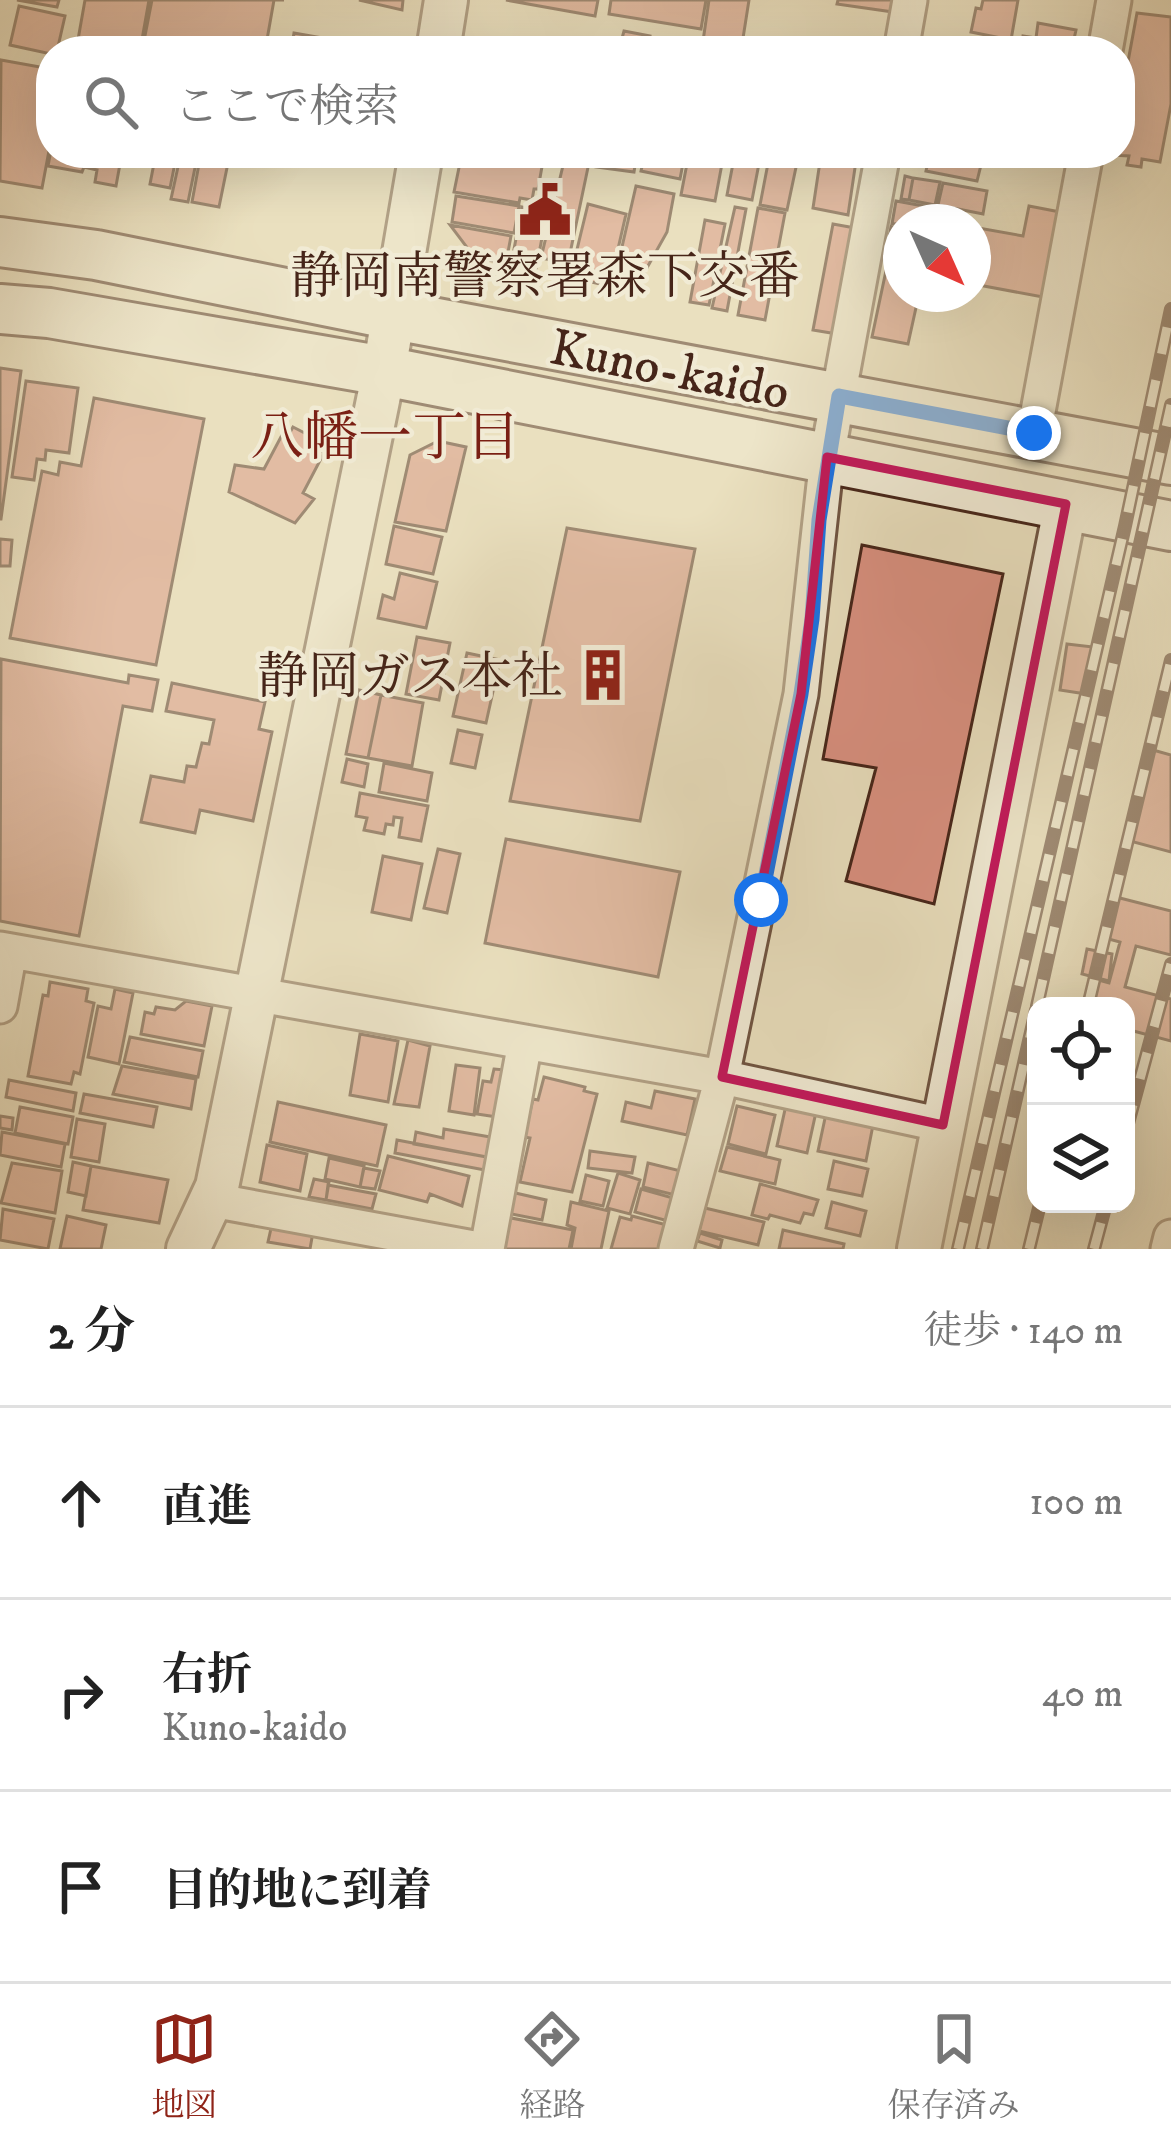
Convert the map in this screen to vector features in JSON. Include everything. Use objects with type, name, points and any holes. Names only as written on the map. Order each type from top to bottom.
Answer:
[{"type":"main road","name":"Kuno-kaido","points":[[0,242],[96,255],[1171,460]]},
{"type":"main road","name":"Kuno-kaido","points":[[0,309],[49,313],[384,371],[1171,526]]},
{"type":"street","points":[[440,36],[446,0]]},
{"type":"street","points":[[904,36],[910,0]]},
{"type":"street","points":[[1108,36],[1114,0]]},
{"type":"street","points":[[188,1249],[212,1200],[384,371],[418,168]]},
{"type":"street","points":[[676,1249],[722,1076],[801,694],[827,457],[880,168]]},
{"type":"street","points":[[1034,433],[1083,168]]},
{"type":"street","points":[[919,1249],[943,1125],[1085,508]]},
{"type":"street","points":[[0,1006],[5,950],[722,1076],[943,1125]]},
{"type":"street","points":[[212,1200],[483,1249],[525,1042]]},
{"type":"street","points":[[1168,1249],[1171,1237]]},
{"type":"highlighted area","points":[[827,457],[1066,504],[943,1125],[722,1077],[801,694]]},
{"type":"building","points":[[17,0],[59,0],[57,7]]},
{"type":"building","points":[[85,0],[149,0],[143,36],[79,36]]},
{"type":"building","points":[[152,0],[274,0],[268,36],[145,36]]},
{"type":"building","points":[[359,0],[403,0],[402,10]]},
{"type":"building","points":[[506,0],[598,0],[595,16]]},
{"type":"building","points":[[611,0],[706,0],[701,29],[609,14]]},
{"type":"building","points":[[709,0],[749,0],[743,36],[704,36]]},
{"type":"building","points":[[838,0],[895,0],[893,12],[837,4]]},
{"type":"building","points":[[983,0],[1018,0],[1012,36],[971,32],[976,8],[981,9]]},
{"type":"building","points":[[19,6],[65,16],[60,36],[36,36],[36,51],[10,45]]},
{"type":"building","points":[[1137,13],[1171,17],[1171,104],[1160,162],[1142,159],[1141,167],[1135,166],[1133,36]]},
{"type":"building","points":[[1038,23],[1076,30],[1075,36],[1036,36]]},
{"type":"building","points":[[1,60],[36,66],[36,168],[46,168],[42,188],[0,181]]},
{"type":"building","points":[[88,168],[119,168],[116,186],[95,182],[97,170]]},
{"type":"building","points":[[153,168],[174,168],[170,188],[150,184]]},
{"type":"building","points":[[178,168],[195,168],[188,202],[171,199]]},
{"type":"building","points":[[198,168],[227,168],[219,207],[192,202]]},
{"type":"building","points":[[459,168],[542,168],[532,200],[520,198],[519,203],[454,192]]},
{"type":"building","points":[[562,168],[588,168],[568,263],[541,258]]},
{"type":"building","points":[[642,168],[682,168],[680,179]]},
{"type":"building","points":[[686,168],[721,168],[715,201],[681,195]]},
{"type":"building","points":[[732,168],[758,168],[752,200],[727,195]]},
{"type":"building","points":[[767,168],[796,168],[787,210],[760,205]]},
{"type":"building","points":[[819,168],[855,168],[848,215],[813,208]]},
{"type":"building","points":[[927,168],[980,168],[977,181]]},
{"type":"building","points":[[905,176],[913,178],[909,200],[901,199]]},
{"type":"building","points":[[913,178],[940,182],[935,204],[909,200]]},
{"type":"building","points":[[943,183],[987,191],[985,204],[938,204]]},
{"type":"building","points":[[636,186],[674,194],[667,232],[634,291],[613,286]]},
{"type":"building","points":[[456,196],[519,206],[514,233],[452,222]]},
{"type":"building","points":[[588,204],[626,214],[612,275],[573,266]]},
{"type":"building","points":[[1029,206],[1060,212],[1043,297],[991,287],[991,230],[1023,236]]},
{"type":"building","points":[[522,207],[547,212],[536,269],[511,265]]},
{"type":"building","points":[[735,207],[746,209],[727,311],[712,308]]},
{"type":"building","points":[[758,208],[785,213],[765,320],[738,315]]},
{"type":"building","points":[[705,220],[725,224],[709,305],[690,302]]},
{"type":"building","points":[[833,224],[855,228],[837,334],[813,330]]},
{"type":"building","points":[[450,225],[511,236],[506,263],[475,258]]},
{"type":"building","points":[[574,266],[610,275],[608,286],[570,277]]},
{"type":"building","points":[[883,285],[883,312],[915,312],[908,344],[872,337]]},
{"type":"building","points":[[0,368],[21,371],[1,519],[0,519]]},
{"type":"building","points":[[26,381],[78,388],[69,453],[46,450],[45,460],[37,459],[34,480],[12,477]]},
{"type":"building","points":[[94,398],[204,419],[156,665],[10,638],[42,471],[58,475],[60,462],[81,466]]},
{"type":"building","points":[[293,427],[322,442],[318,450],[324,453],[303,493],[314,499],[295,523],[229,492],[235,465],[264,469],[283,433],[288,436]]},
{"type":"building","points":[[438,441],[466,447],[446,531],[395,522],[410,455]]},
{"type":"building","points":[[394,526],[442,537],[433,574],[386,564]]},
{"type":"building","name":"静岡ガス本社","points":[[567,528],[695,549],[640,821],[510,801]]},
{"type":"building","points":[[0,539],[12,540],[10,566],[0,566]]},
{"type":"building","points":[[862,545],[1003,574],[934,904],[846,881],[876,768],[823,759]]},
{"type":"building","points":[[400,573],[437,582],[426,628],[378,618],[383,595],[394,599]]},
{"type":"building","points":[[417,637],[450,643],[439,700],[406,694]]},
{"type":"building","points":[[1067,644],[1093,647],[1086,694],[1060,690]]},
{"type":"building","points":[[467,653],[500,660],[486,723],[453,716]]},
{"type":"building","points":[[1,659],[128,683],[129,675],[158,680],[152,711],[123,706],[79,936],[0,921]]},
{"type":"building","points":[[172,683],[265,702],[259,729],[272,732],[253,821],[200,810],[195,833],[141,822],[151,776],[184,782],[187,766],[196,767],[202,743],[209,744],[214,720],[166,711]]},
{"type":"building","points":[[359,690],[381,695],[368,758],[346,754]]},
{"type":"building","points":[[381,695],[423,703],[412,766],[368,758]]},
{"type":"building","points":[[458,730],[482,735],[475,768],[451,763]]},
{"type":"building","points":[[1153,750],[1171,755],[1171,852],[1130,841]]},
{"type":"building","points":[[347,759],[368,764],[364,787],[342,782]]},
{"type":"building","points":[[384,763],[432,773],[427,801],[379,792]]},
{"type":"building","points":[[360,793],[428,806],[421,841],[399,837],[402,818],[394,817],[393,825],[386,824],[384,834],[364,830],[367,818],[356,816]]},
{"type":"building","points":[[506,839],[680,872],[658,977],[485,943]]},
{"type":"building","points":[[438,849],[460,854],[447,913],[424,908]]},
{"type":"building","points":[[383,856],[422,864],[411,920],[372,912]]},
{"type":"building","points":[[1112,896],[1171,911],[1171,955],[1136,946],[1125,987],[1171,999],[1171,1041],[1135,1031],[1135,997],[1086,997],[1091,978],[1109,983],[1120,942],[1101,937]]},
{"type":"building","points":[[1087,949],[1112,954],[1109,981],[1082,974]]},
{"type":"building","points":[[50,982],[88,989],[86,1001],[94,1003],[80,1074],[74,1072],[71,1084],[28,1076],[43,995],[48,996]]},
{"type":"building","points":[[115,989],[133,993],[119,1064],[88,1057],[98,1006],[111,1009]]},
{"type":"building","points":[[186,1001],[212,1006],[204,1046],[141,1034],[145,1012],[154,1014],[156,1007],[175,1010]]},
{"type":"building","points":[[360,1034],[398,1041],[388,1102],[350,1095]]},
{"type":"building","points":[[130,1037],[203,1051],[198,1077],[124,1062]]},
{"type":"building","points":[[408,1040],[430,1046],[419,1107],[394,1104]]},
{"type":"building","points":[[456,1065],[480,1068],[474,1115],[449,1111]]},
{"type":"building","points":[[122,1066],[196,1079],[191,1109],[113,1094]]},
{"type":"building","points":[[494,1069],[505,1070],[497,1117],[477,1114],[483,1081],[491,1082]]},
{"type":"building","points":[[544,1077],[597,1094],[572,1192],[520,1182],[530,1138],[524,1137]]},
{"type":"building","points":[[9,1080],[76,1093],[73,1111],[6,1097]]},
{"type":"building","points":[[655,1091],[695,1099],[687,1135],[622,1121],[626,1102],[651,1108]]},
{"type":"building","points":[[84,1094],[157,1107],[153,1127],[80,1113]]},
{"type":"building","points":[[278,1102],[386,1125],[377,1166],[270,1142]]},
{"type":"building","points":[[786,1105],[816,1112],[807,1153],[777,1146]]},
{"type":"building","points":[[737,1106],[775,1115],[766,1154],[728,1144]]},
{"type":"building","points":[[20,1107],[73,1117],[68,1144],[15,1133]]},
{"type":"building","points":[[827,1109],[874,1120],[866,1161],[818,1151]]},
{"type":"building","points":[[0,1116],[13,1118],[12,1130],[0,1128]]},
{"type":"building","points":[[77,1119],[105,1124],[99,1162],[71,1157]]},
{"type":"building","points":[[444,1129],[496,1138],[492,1158],[414,1144],[416,1132],[443,1138]]},
{"type":"building","points":[[2,1132],[65,1144],[61,1167],[0,1155]]},
{"type":"building","points":[[397,1140],[492,1158],[490,1171],[395,1153]]},
{"type":"building","points":[[267,1145],[307,1154],[300,1191],[260,1182]]},
{"type":"building","points":[[727,1147],[780,1160],[775,1184],[720,1171]]},
{"type":"building","points":[[590,1151],[635,1157],[632,1173],[588,1168]]},
{"type":"building","points":[[388,1156],[469,1176],[462,1206],[430,1194],[427,1202],[379,1190]]},
{"type":"building","points":[[329,1158],[364,1166],[360,1187],[325,1179]]},
{"type":"building","points":[[834,1161],[868,1169],[862,1196],[828,1189]]},
{"type":"building","points":[[73,1162],[91,1166],[86,1196],[68,1192]]},
{"type":"building","points":[[12,1163],[62,1171],[55,1213],[1,1203]]},
{"type":"building","points":[[648,1163],[681,1171],[675,1195],[643,1187]]},
{"type":"building","points":[[91,1166],[168,1180],[159,1223],[83,1210]]},
{"type":"building","points":[[364,1168],[380,1171],[375,1189],[360,1187]]},
{"type":"building","points":[[618,1173],[640,1180],[630,1214],[607,1208]]},
{"type":"building","points":[[586,1175],[609,1181],[603,1206],[580,1201]]},
{"type":"building","points":[[314,1179],[329,1182],[326,1200],[309,1197]]},
{"type":"building","points":[[760,1184],[818,1200],[813,1215],[804,1213],[800,1223],[752,1215]]},
{"type":"building","points":[[328,1185],[376,1194],[372,1209],[326,1200]]},
{"type":"building","points":[[641,1189],[673,1198],[668,1221],[635,1212]]},
{"type":"building","points":[[511,1192],[546,1200],[542,1220],[507,1213]]},
{"type":"building","points":[[571,1202],[609,1211],[601,1249],[571,1249],[575,1228],[567,1225]]},
{"type":"building","points":[[832,1202],[866,1211],[860,1236],[826,1228]]},
{"type":"building","points":[[705,1208],[764,1222],[758,1245],[699,1231]]},
{"type":"building","points":[[3,1209],[54,1219],[48,1249],[0,1240]]},
{"type":"building","points":[[67,1216],[106,1225],[101,1249],[60,1249]]},
{"type":"building","points":[[632,1216],[667,1225],[661,1249],[611,1249],[620,1217],[631,1220]]},
{"type":"building","points":[[506,1217],[573,1230],[569,1249],[499,1249]]},
{"type":"building","points":[[272,1224],[313,1232],[310,1249],[268,1242]]},
{"type":"building","points":[[783,1230],[844,1244],[843,1249],[779,1249]]},
{"type":"building","points":[[700,1233],[722,1240],[720,1248],[697,1241]]},
{"type":"railway","points":[[958,1249],[1171,309]]},
{"type":"railway","points":[[1039,997],[1171,405]]},
{"type":"railway","points":[[1090,997],[1171,660]]},
{"type":"railway","points":[[1133,1105],[1171,964]]},
{"type":"railway","points":[[982,1249],[1027,1050]]},
{"type":"railway","points":[[1029,1249],[1038,1213]]},
{"type":"railway","points":[[1094,1249],[1104,1213]]},
{"type":"place","name":"静岡南警察署森下交番","points":[[545,210]]},
{"type":"place","name":"静岡ガス本社","points":[[603,675]]},
{"type":"district","name":"八幡一丁目","points":[[385,436]]},
{"type":"route","points":[[761,900],[801,694],[827,457],[839,396],[1034,433]]}]
